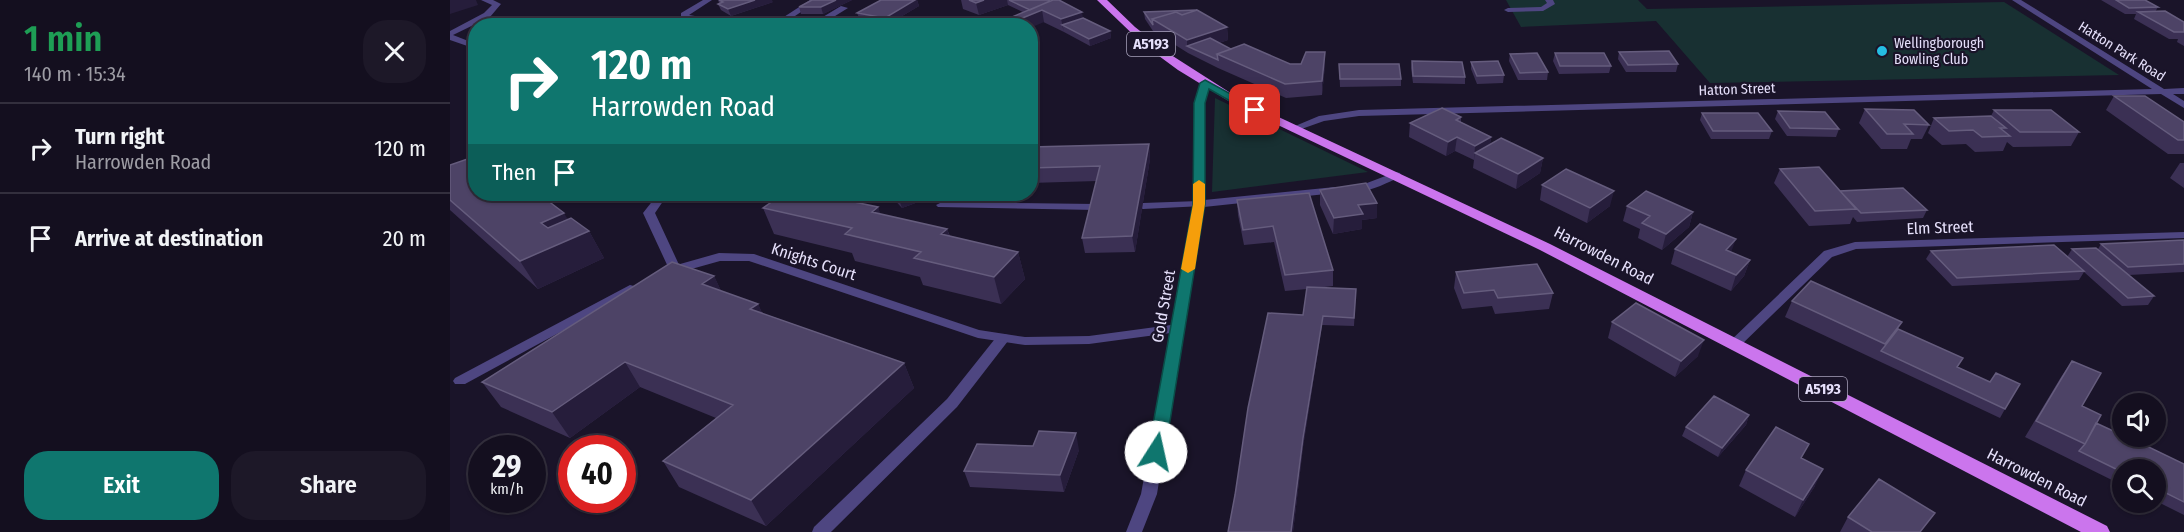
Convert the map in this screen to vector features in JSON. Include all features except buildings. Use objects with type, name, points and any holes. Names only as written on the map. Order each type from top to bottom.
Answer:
[{"type":"main road","name":"Harrowden Road","points":[[1102,0],[1115,15],[1149,43],[1205,83],[1236,101],[1545,247],[2095,531]]},
{"type":"street","points":[[481,18],[497,4],[485,0]]},
{"type":"street","points":[[691,18],[684,17],[684,15],[708,0]]},
{"type":"street","points":[[787,18],[815,0]]},
{"type":"street","points":[[1508,10],[1544,9],[1551,4],[1549,0]]},
{"type":"street","name":"Hatton Park Road","points":[[2016,0],[2184,105]]},
{"type":"street","points":[[826,18],[844,8]]},
{"type":"street","points":[[450,35],[468,25]]},
{"type":"street","points":[[450,35],[468,43]]},
{"type":"street","name":"Gold Street","points":[[1134,532],[1149,494],[1199,204],[1199,103],[1205,83]]},
{"type":"street","name":"Hatton Street","points":[[1293,129],[1322,118],[1359,113],[2184,91]]},
{"type":"street","points":[[1143,206],[1199,204],[1368,186],[1396,176]]},
{"type":"street","points":[[658,201],[649,213],[675,269]]},
{"type":"street","points":[[942,205],[1096,207]]},
{"type":"street","name":"Elm Street","points":[[1734,344],[1828,254],[1840,249],[1855,246],[2184,235]]},
{"type":"street","name":"Knights Court","points":[[659,275],[719,257],[750,257],[978,334],[1025,341],[1089,340],[1178,328]]},
{"type":"street","points":[[460,381],[640,284]]},
{"type":"street","points":[[820,532],[952,403],[1003,338]]},
{"type":"green space","name":"Wellingborough Bowling Club","points":[[1506,0],[1638,0],[1647,9],[2004,2],[2119,75],[1710,83],[1656,21],[1521,27]]},
{"type":"green space","points":[[1215,98],[1368,172],[1212,192]]},
{"type":"slow traffic","points":[[1188,269],[1199,204],[1199,184]]},
{"type":"place","name":"Wellingborough Bowling Club","points":[[1882,51]]},
{"type":"route","points":[[1156,452],[1199,204],[1199,103],[1205,83],[1255,110]]}]
